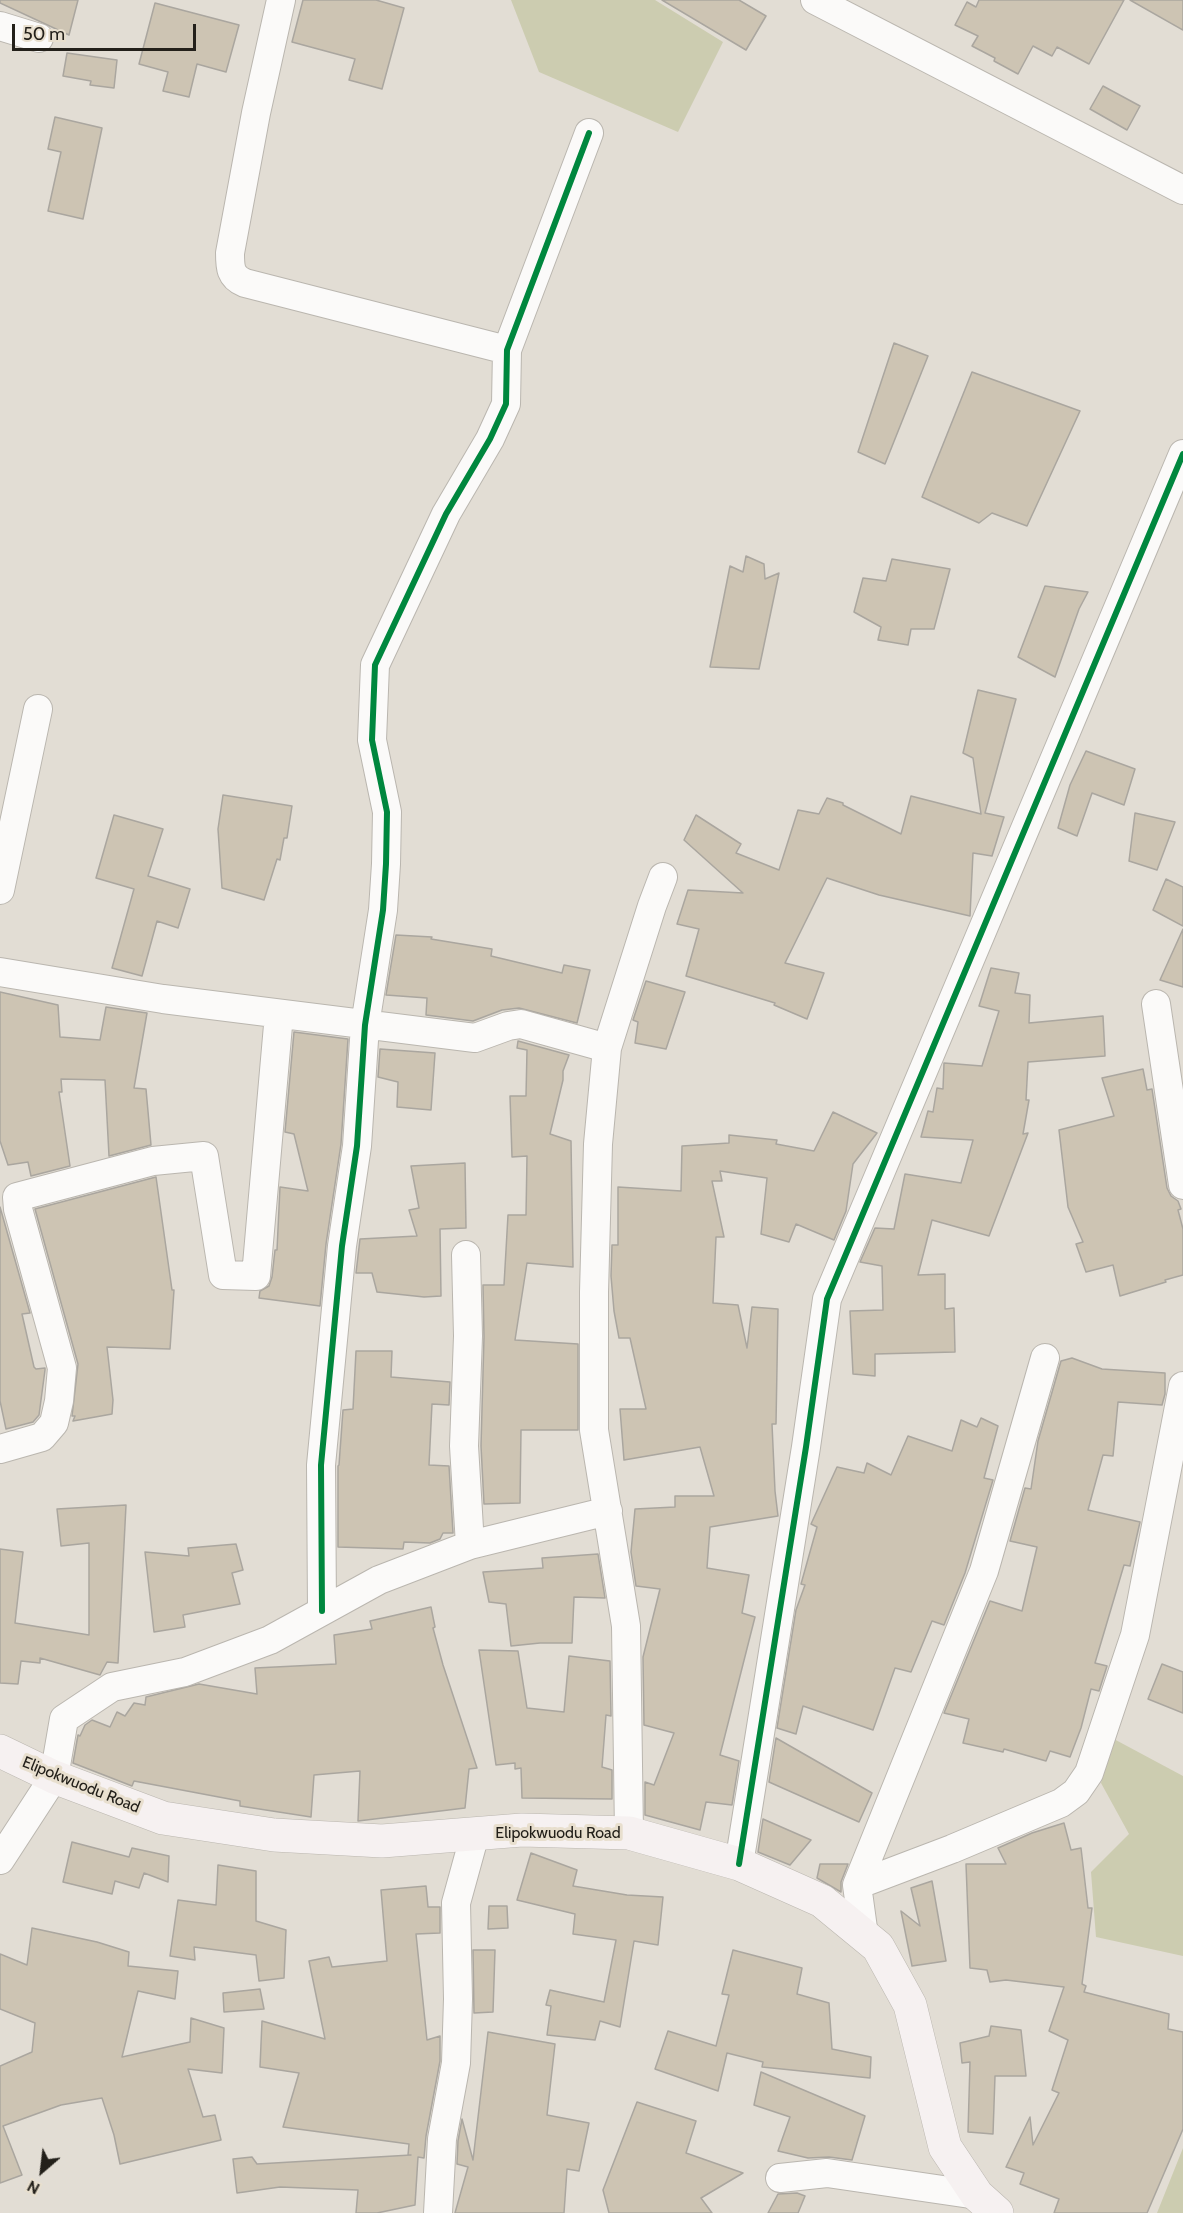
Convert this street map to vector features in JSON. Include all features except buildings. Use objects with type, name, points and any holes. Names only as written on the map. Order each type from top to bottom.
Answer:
[{"type":"street","points":[[281,0],[256,112],[230,253],[230,268],[233,275],[245,284],[507,350]]},
{"type":"street","points":[[815,0],[1183,190]]},
{"type":"street","points":[[0,26],[39,39]]},
{"type":"street","points":[[322,1611],[321,1465],[338,1289],[357,1146],[365,1025],[383,910],[386,864],[387,812],[372,740],[375,664],[446,514],[490,439],[506,404],[507,350],[589,133]]},
{"type":"street","points":[[739,1864],[806,1447],[826,1299],[1183,454]]},
{"type":"street","points":[[0,890],[38,709]]},
{"type":"street","points":[[629,1833],[626,1626],[594,1430],[594,1292],[598,1144],[607,1048],[663,877]]},
{"type":"street","points":[[0,972],[163,999],[475,1038],[508,1026],[521,1024],[607,1048]]},
{"type":"street","points":[[1156,1004],[1183,1185]]},
{"type":"street","points":[[0,1449],[42,1437],[54,1423],[62,1368],[18,1209],[17,1197],[153,1161],[204,1156],[223,1275],[256,1276],[279,1014]]},
{"type":"street","points":[[466,1255],[468,1336],[464,1446],[470,1545]]},
{"type":"street","points":[[864,1936],[857,1885],[984,1571],[1045,1358]]},
{"type":"street","points":[[857,1885],[952,1850],[1060,1803],[1076,1792],[1089,1773],[1135,1635],[1183,1386]]},
{"type":"street","points":[[0,1860],[54,1777],[64,1719],[112,1687],[185,1672],[270,1640],[379,1580],[470,1545],[608,1511]]},
{"type":"street","name":"Elipokwuodu Road","points":[[0,1751],[54,1777],[163,1818],[274,1835],[382,1841],[522,1830],[629,1833],[739,1864],[822,1901],[878,1947],[910,2005],[945,2147],[987,2204]]},
{"type":"street","points":[[438,2213],[442,2139],[456,2063],[458,1999],[456,1903],[476,1834]]},
{"type":"street","points":[[780,2178],[827,2173],[987,2204]]},
{"type":"green space","points":[[511,0],[655,0],[723,42],[678,132],[539,72]]},
{"type":"green space","points":[[1112,1738],[1183,1776],[1183,1956],[1096,1937],[1091,1872],[1129,1834],[1101,1783]]},
{"type":"green space","points":[[1183,2148],[1183,2213],[1157,2213]]},
{"type":"cycle path","points":[[322,1611],[321,1465],[342,1246],[357,1146],[365,1025],[383,910],[386,864],[387,812],[372,740],[375,665],[446,514],[490,439],[506,404],[507,350],[589,133]]},
{"type":"cycle path","points":[[739,1864],[806,1447],[827,1299],[1183,454]]}]
